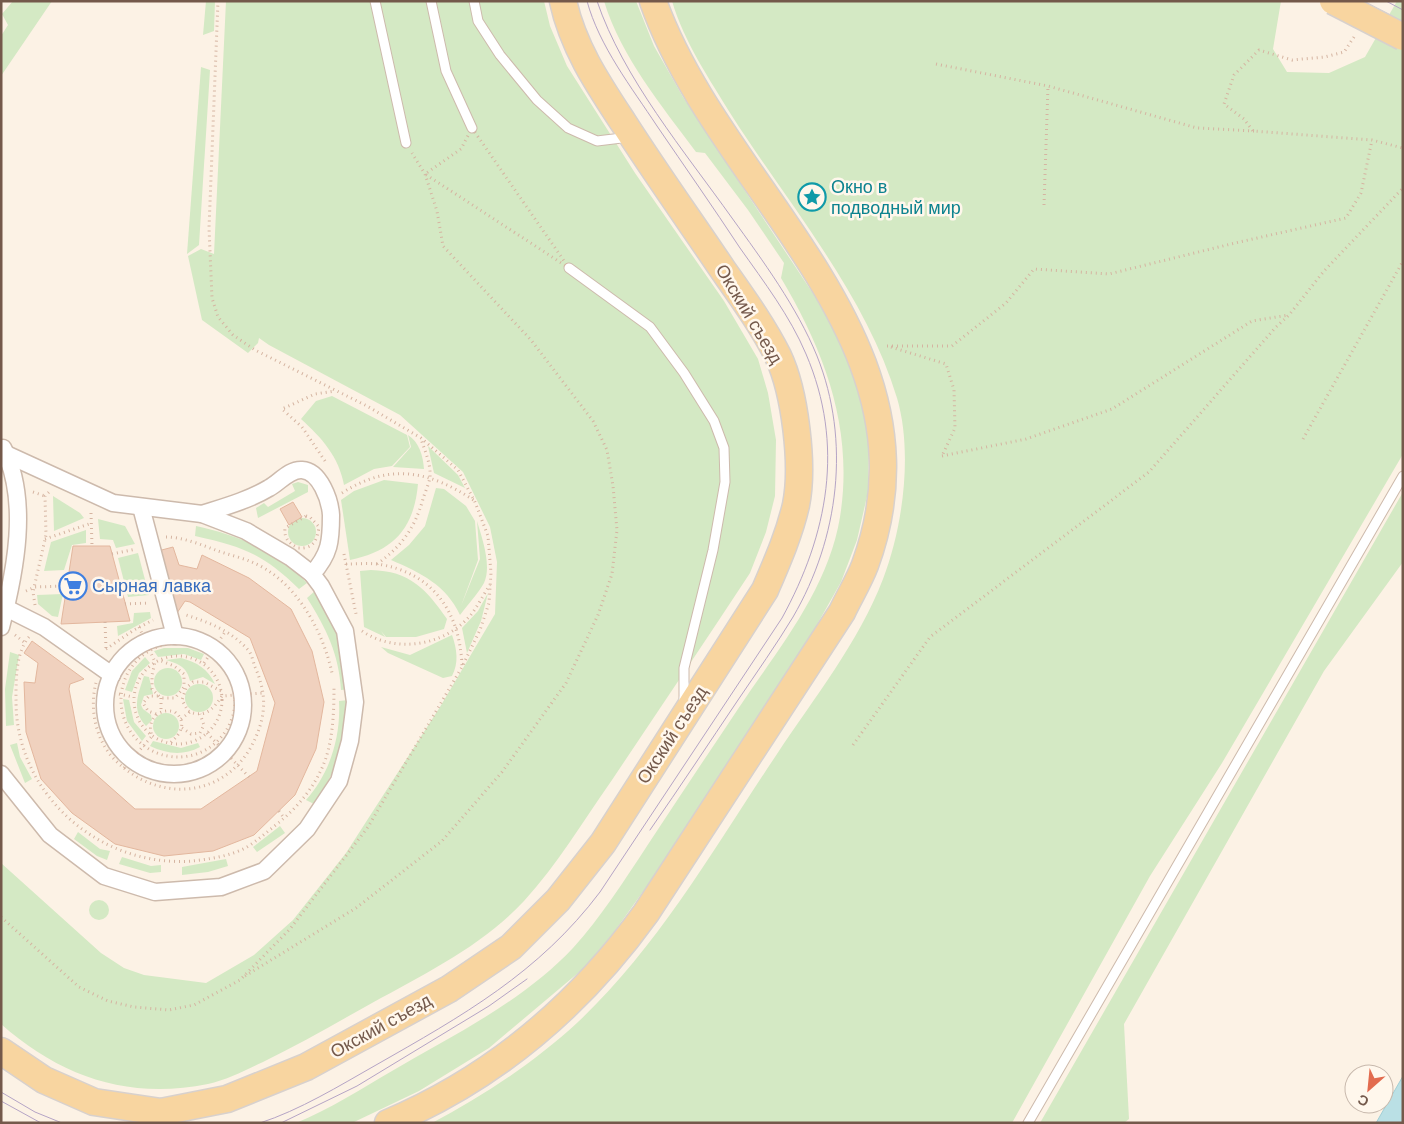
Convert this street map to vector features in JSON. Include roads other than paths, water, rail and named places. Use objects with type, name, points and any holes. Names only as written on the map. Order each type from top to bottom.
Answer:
[{"type":"main road","name":"Окский съезд","points":[[1,1051],[44,1080],[94,1102],[161,1112],[227,1099],[306,1067],[449,989],[511,947],[558,900],[603,843],[765,590],[784,545],[796,503],[798,455],[796,421],[779,357],[749,308],[633,137],[584,59],[568,25],[563,1]]},
{"type":"main road","points":[[388,1123],[471,1080],[523,1044],[572,1000],[617,954],[646,913],[842,612],[864,566],[876,527],[883,478],[882,434],[873,390],[859,348],[835,303],[805,255],[691,82],[673,50],[653,1]]},
{"type":"main road","points":[[1333,1],[1403,37]]},
{"type":"street","points":[[1,774],[50,835],[104,876],[155,892],[221,887],[264,871],[307,829],[339,781],[350,741],[355,702],[351,662],[345,631],[312,574],[290,557],[246,531],[202,514],[113,503],[4,449]]},
{"type":"street","points":[[1,626],[11,586],[19,505],[4,449]]},
{"type":"street","points":[[202,514],[269,489],[289,473],[302,470],[315,475],[322,487],[330,511],[331,540],[324,560],[312,574]]},
{"type":"street","points":[[141,507],[160,617],[175,636]]},
{"type":"street","points":[[6,608],[44,627],[105,676],[107,686],[104,708],[109,730],[128,763],[157,772],[179,774],[200,769],[220,756],[221,746],[235,738],[242,715],[233,670],[198,640],[175,636],[152,639],[146,647],[131,650],[105,676]]},
{"type":"lane","points":[[375,1],[406,144]]},
{"type":"lane","points":[[431,1],[446,70],[472,128]]},
{"type":"lane","points":[[474,1],[478,21],[500,55],[537,100],[568,128],[597,141],[633,137]]},
{"type":"lane","points":[[569,268],[650,327],[684,373],[714,421],[724,448],[725,482],[713,550],[684,668],[684,718]]},
{"type":"lane","points":[[1028,1123],[1403,476]]},
{"type":"water","points":[[1403,1076],[1403,1123],[1376,1123],[1381,1114],[1394,1114],[1394,1092]]},
{"type":"tram line","points":[[260,1123],[319,1097],[469,1010],[525,969],[576,921],[600,892],[782,618],[811,554],[820,522],[826,489],[828,455],[825,422],[818,388],[806,354],[800,340],[776,300],[617,66],[599,34],[587,1]]},
{"type":"tram line","points":[[597,1],[608,30],[639,86],[675,141],[767,268],[800,320],[817,356],[828,388],[834,422],[836,455],[835,489],[830,522],[821,555],[809,587],[780,638],[650,830]]},
{"type":"tram line","points":[[1363,1],[1403,22]]},
{"type":"tram line","points":[[1386,1],[1403,10]]},
{"type":"tram line","points":[[281,1123],[357,1086],[489,1006],[527,979]]},
{"type":"tram line","points":[[1,1092],[35,1112],[62,1123]]},
{"type":"tram line","points":[[1,1101],[41,1123]]},
{"type":"place","name":"Окно в подводный мир","points":[[812,197]]},
{"type":"place","name":"Сырная лавка","points":[[73,586]]}]
